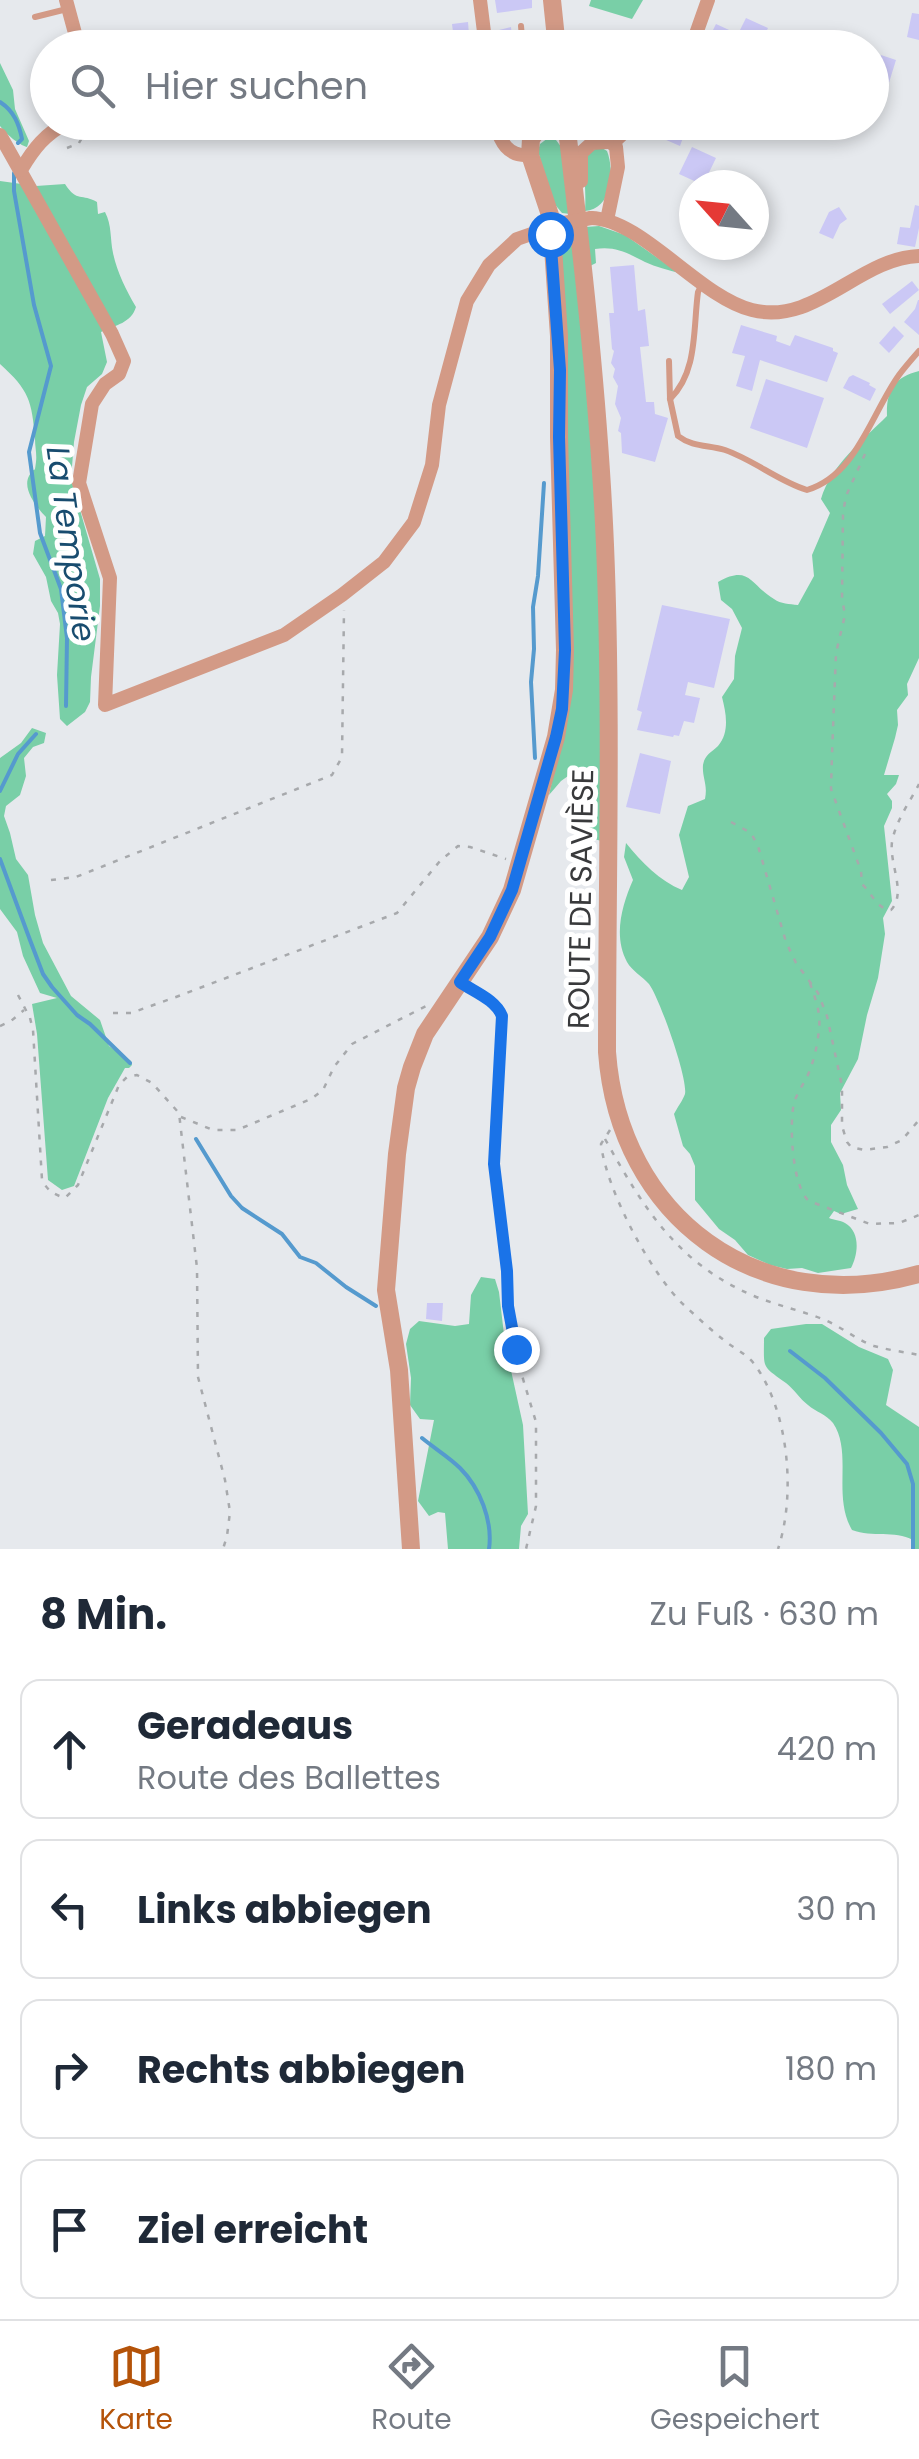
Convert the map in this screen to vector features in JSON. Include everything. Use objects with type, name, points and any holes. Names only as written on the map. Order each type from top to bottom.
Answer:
[{"type":"street","points":[[480,0],[484,30]]},
{"type":"street","points":[[552,0],[555,30]]},
{"type":"street","points":[[698,30],[708,0]]},
{"type":"street","points":[[67,4],[74,30]]},
{"type":"street","points":[[0,135],[124,361],[119,374],[104,384],[92,404],[79,483],[110,578],[105,704],[284,635],[384,562],[414,522],[432,465],[439,406],[467,300],[490,265],[517,239],[557,224],[591,218],[607,220],[636,235],[722,296],[751,310],[780,312],[822,298],[896,259],[919,256]]},
{"type":"street","points":[[21,170],[41,140]]},
{"type":"street","points":[[500,140],[502,146],[521,156],[530,154],[537,140]]},
{"type":"street","points":[[411,1549],[399,1370],[387,1306],[387,1267],[406,1088],[418,1050],[500,918],[512,890],[556,737],[565,672],[557,224],[550,218],[530,154],[531,140]]},
{"type":"street","points":[[563,140],[569,144]]},
{"type":"street","name":"ROUTE DE SAVIÈSE","points":[[569,140],[605,542],[610,746],[607,1052],[609,1081],[620,1124],[641,1170],[671,1210],[710,1245],[749,1267],[795,1280],[842,1286],[878,1284],[919,1274]]},
{"type":"street","points":[[607,220],[618,158],[616,146],[608,140]]},
{"type":"street","points":[[576,205],[581,153],[592,143],[616,140]]},
{"type":"lane","points":[[35,17],[67,4]]},
{"type":"lane","points":[[521,26],[521,30]]},
{"type":"lane","points":[[670,399],[690,366],[698,292],[703,283]]},
{"type":"lane","points":[[670,361],[670,399],[678,436],[730,452],[807,490],[836,475],[898,376],[919,351]]},
{"type":"path","points":[[67,148],[81,140]]},
{"type":"path","points":[[867,450],[846,496],[843,513],[844,615],[835,668],[832,788],[862,884],[883,909],[896,906],[899,896],[892,842],[919,784]]},
{"type":"path","points":[[51,880],[76,876],[332,775],[342,757],[344,593]]},
{"type":"path","points":[[731,822],[751,833],[758,846],[786,942],[824,1005],[842,1086],[842,1126],[847,1142],[857,1150],[887,1147],[902,1140],[919,1120]]},
{"type":"path","points":[[113,1013],[131,1013],[176,997],[397,912],[440,861],[458,846],[521,862]]},
{"type":"path","points":[[460,982],[493,1003],[502,1016],[494,1164],[511,1326],[536,1422],[536,1506],[526,1549]]},
{"type":"path","points":[[810,982],[820,1030],[792,1118],[798,1185],[803,1196],[870,1224],[899,1223],[919,1215]]},
{"type":"path","points":[[18,995],[33,1030],[42,1180],[53,1194],[65,1198],[78,1185],[119,1085],[127,1077],[137,1075],[152,1082],[179,1113],[197,1268],[198,1377],[230,1512],[222,1549]]},
{"type":"path","points":[[180,1117],[212,1130],[237,1130],[311,1099],[323,1090],[352,1044],[425,1006],[443,1006]]},
{"type":"path","points":[[0,1026],[26,1009]]},
{"type":"path","points":[[620,1124],[606,1134],[601,1148],[618,1198],[650,1260],[681,1302],[752,1362],[778,1411],[788,1504],[778,1549]]},
{"type":"green space","points":[[591,0],[643,0],[632,19],[589,6]]},
{"type":"green space","points":[[0,63],[13,90],[15,109],[29,141],[27,147],[0,126]]},
{"type":"green space","points":[[556,140],[562,148],[570,214],[562,213],[552,201],[538,151],[540,144]]},
{"type":"green space","points":[[602,148],[609,160],[609,188],[601,204],[585,211],[587,158],[590,150]]},
{"type":"green space","points":[[0,181],[36,186],[65,184],[76,196],[97,202],[98,214],[105,212],[107,217],[117,267],[136,307],[127,320],[101,332],[107,362],[102,374],[87,387],[74,442],[71,479],[100,579],[100,606],[90,702],[85,712],[67,726],[60,719],[58,613],[33,554],[35,541],[45,536],[46,517],[27,487],[36,459],[32,415],[23,389],[0,364]]},
{"type":"green space","points":[[599,226],[625,235],[679,273],[609,248],[595,249],[596,263],[590,266],[585,227]]},
{"type":"green space","points":[[572,229],[598,565],[602,841],[576,835],[592,818],[578,786],[578,769],[549,795],[556,762],[559,240],[562,232]]},
{"type":"green space","points":[[919,371],[919,658],[907,684],[908,695],[897,710],[898,725],[884,775],[899,775],[887,794],[892,808],[884,826],[892,901],[883,918],[885,934],[878,978],[858,1059],[840,1093],[841,1110],[831,1125],[831,1142],[858,1209],[841,1214],[834,1211],[829,1218],[843,1222],[854,1232],[855,1257],[851,1268],[818,1273],[787,1269],[748,1255],[695,1200],[695,1166],[683,1146],[674,1114],[685,1094],[678,1056],[654,992],[629,965],[620,942],[623,910],[633,880],[624,857],[626,843],[651,870],[682,890],[689,877],[679,835],[688,806],[705,799],[703,765],[726,729],[722,697],[734,679],[742,628],[732,609],[721,600],[718,582],[743,576],[777,601],[798,605],[814,576],[812,555],[830,513],[821,499],[832,475],[887,416],[893,386]]},
{"type":"green space","points":[[32,728],[46,733],[44,743],[33,747],[24,758],[26,776],[20,795],[6,806],[4,816],[16,859],[28,875],[43,943],[71,996],[100,1020],[109,1046],[132,1065],[125,1068],[108,1098],[74,1186],[62,1190],[48,1180],[32,1004],[57,998],[40,993],[17,932],[0,909],[0,758],[21,743]]},
{"type":"green space","points":[[481,1277],[495,1279],[499,1292],[505,1343],[523,1425],[528,1514],[521,1526],[519,1549],[448,1549],[445,1513],[429,1516],[418,1501],[434,1420],[420,1419],[410,1405],[406,1344],[410,1329],[419,1321],[469,1324],[471,1295]]},
{"type":"green space","points":[[822,1324],[888,1359],[893,1370],[886,1405],[919,1427],[919,1549],[913,1549],[913,1540],[906,1537],[852,1530],[843,1503],[842,1447],[833,1423],[805,1403],[766,1365],[764,1338],[771,1329]]},
{"type":"building","points":[[495,0],[532,0],[532,8],[497,13]]},
{"type":"building","points":[[912,13],[919,14],[919,40],[907,37]]},
{"type":"building","points":[[746,18],[768,28],[767,30],[740,30]]},
{"type":"building","points":[[468,22],[469,30],[453,30],[452,24]]},
{"type":"building","points":[[889,58],[896,60],[889,83]]},
{"type":"building","points":[[692,147],[716,158],[710,170],[681,170]]},
{"type":"building","points":[[915,205],[919,206],[919,228],[915,247],[897,244],[900,227],[910,228]]},
{"type":"building","points":[[839,207],[847,219],[833,239],[819,233],[829,212]]},
{"type":"building","points":[[634,265],[638,311],[645,309],[649,346],[640,347],[646,402],[654,402],[655,414],[668,418],[655,462],[622,453],[618,431],[621,418],[615,404],[618,386],[611,363],[614,351],[609,313],[614,313],[610,267]]},
{"type":"building","points":[[912,281],[919,290],[890,314],[882,304]]},
{"type":"building","points":[[919,300],[919,335],[904,322]]},
{"type":"building","points":[[741,325],[777,336],[776,341],[790,346],[795,335],[833,348],[838,353],[827,382],[760,360],[752,391],[736,386],[745,356],[732,353]]},
{"type":"building","points":[[894,326],[904,336],[889,353],[879,343]]},
{"type":"building","points":[[853,375],[876,389],[870,401],[843,388]]},
{"type":"building","points":[[766,379],[824,398],[807,448],[750,428]]},
{"type":"building","points":[[662,605],[730,619],[714,688],[688,682],[685,695],[700,698],[694,723],[684,721],[679,736],[673,737],[637,730],[642,712],[637,710]]},
{"type":"building","points":[[640,753],[671,761],[660,814],[626,807]]},
{"type":"building","points":[[427,1303],[443,1303],[442,1321],[426,1319]]},
{"type":"waterway","name":"La Temporie","points":[[0,102],[17,123],[22,139],[18,143]]},
{"type":"waterway","name":"La Temporie","points":[[14,173],[34,305],[51,366],[29,452],[40,533],[61,589],[67,638],[66,706]]},
{"type":"waterway","points":[[535,758],[533,607],[544,483]]},
{"type":"waterway","name":"La Temporie","points":[[0,791],[18,754],[36,734]]},
{"type":"waterway","name":"La Temporie","points":[[0,859],[43,974],[77,1015],[130,1063]]},
{"type":"waterway","name":"La Temporie","points":[[196,1139],[242,1208],[282,1234],[300,1257],[316,1263],[376,1306]]},
{"type":"waterway","points":[[790,1351],[825,1378],[907,1464],[913,1484],[913,1549]]},
{"type":"waterway","name":"La Temporie","points":[[422,1438],[456,1464],[474,1485],[487,1516],[489,1549]]},
{"type":"route","points":[[516,1349],[494,1164],[502,1016],[493,1003],[460,982],[490,937],[512,890],[562,709],[565,650],[560,370],[550,234]]}]
